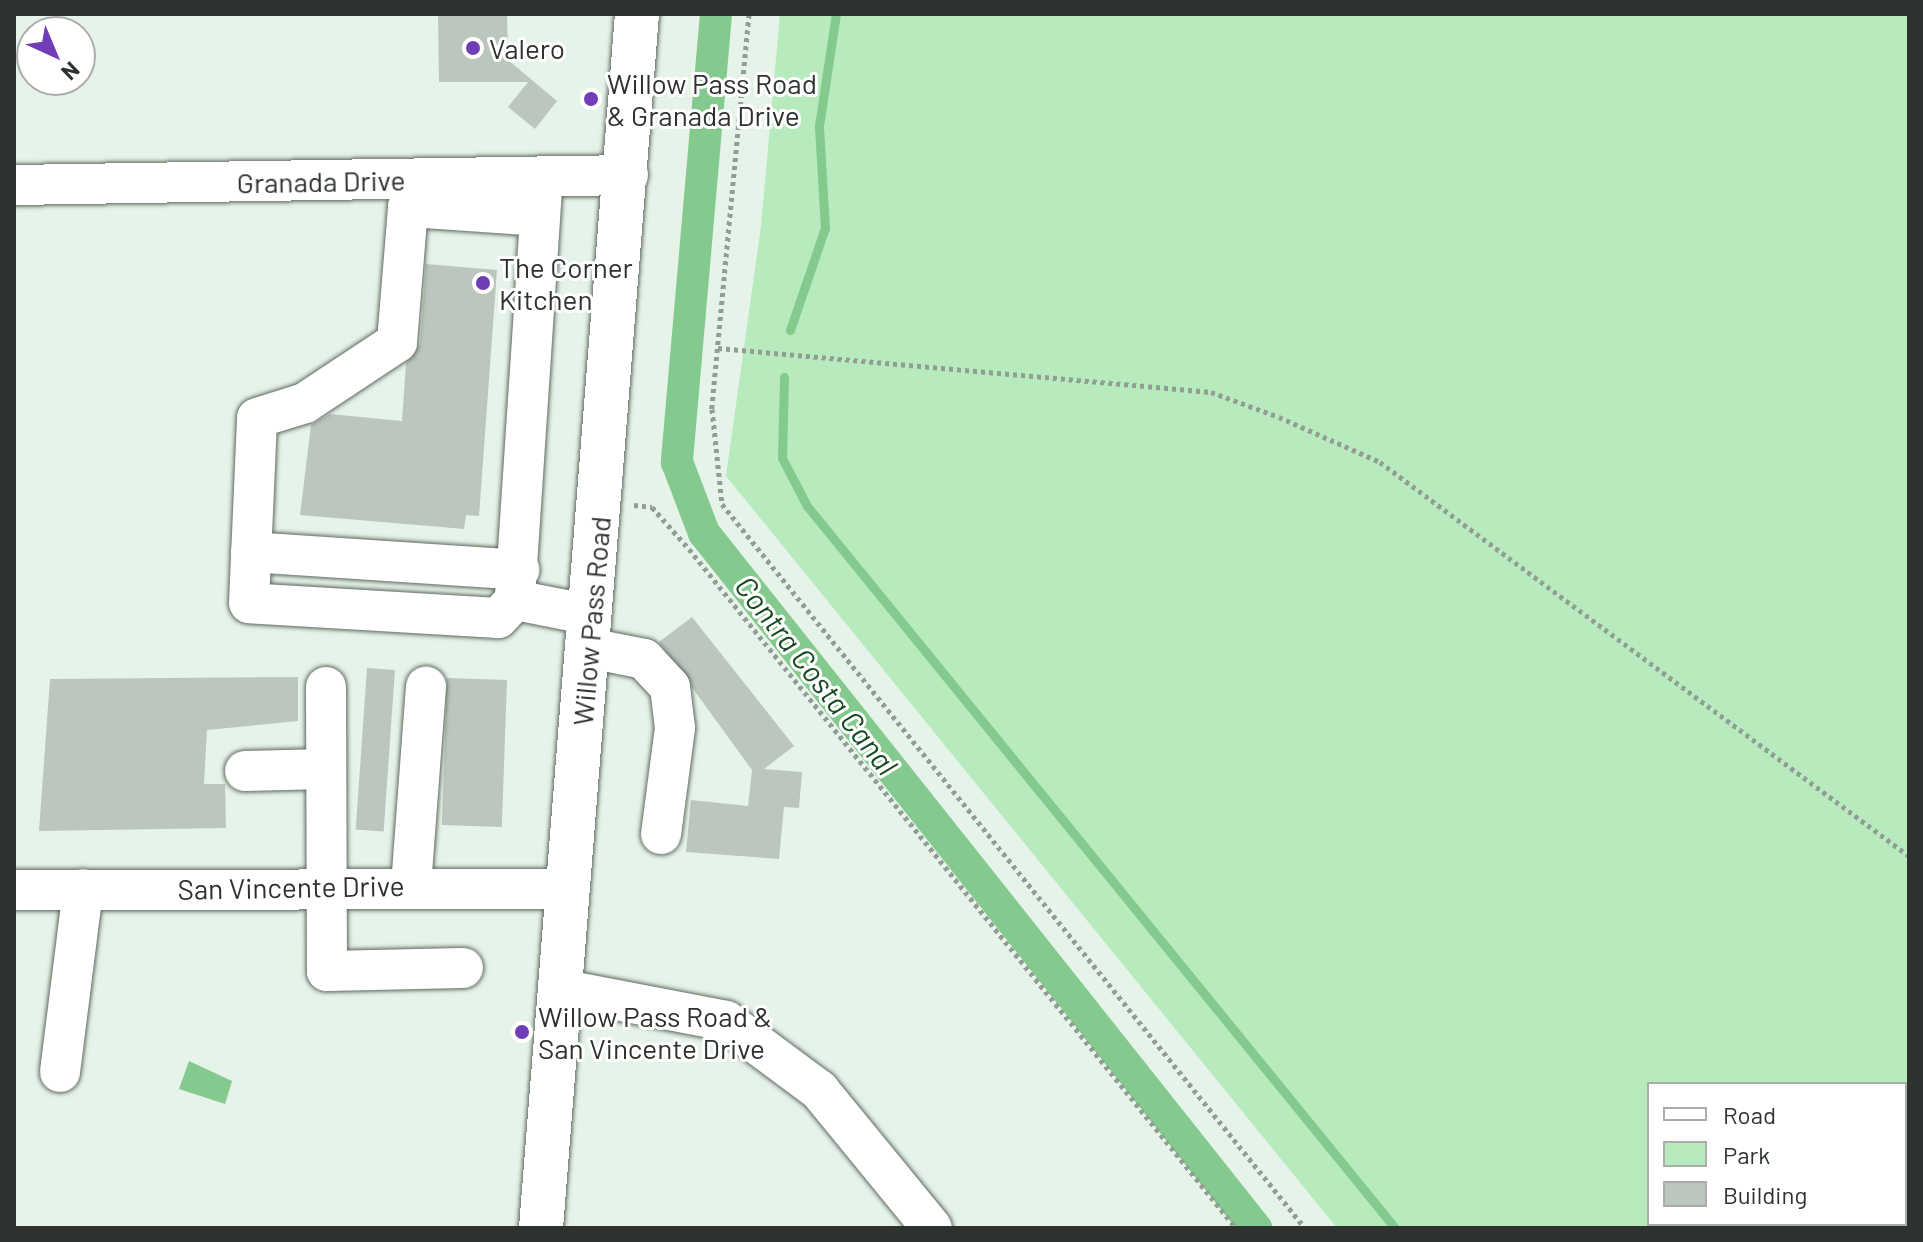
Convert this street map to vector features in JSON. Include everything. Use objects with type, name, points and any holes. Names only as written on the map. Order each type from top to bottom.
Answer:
[{"type":"main road","name":"Willow Pass Road","points":[[541,1228],[628,175],[637,14]]},
{"type":"street","name":"Granada Drive","points":[[14,185],[541,196],[628,175]]},
{"type":"street","points":[[541,196],[517,585],[498,618],[249,603],[251,552],[257,418],[305,403],[397,342],[408,207],[541,196]]},
{"type":"street","points":[[251,552],[517,585],[590,632],[644,659],[670,687],[675,728],[661,834]]},
{"type":"street","points":[[326,687],[323,887],[327,971],[463,968]]},
{"type":"street","points":[[411,886],[426,687]]},
{"type":"street","points":[[245,771],[325,769]]},
{"type":"street","name":"San Vincente Drive","points":[[14,890],[411,886],[568,889]]},
{"type":"street","points":[[60,1072],[83,889]]},
{"type":"street","points":[[559,989],[726,1021],[819,1090],[932,1228]]},
{"type":"path","points":[[749,14],[712,409],[722,504],[1305,1228]]},
{"type":"path","points":[[718,348],[1211,392],[1279,417],[1380,462],[1909,856]]},
{"type":"path","points":[[601,502],[652,507],[661,517],[1236,1228]]},
{"type":"green space","points":[[780,14],[1909,14],[1909,1228],[1337,1228],[726,476],[761,226]]},
{"type":"shaded area","points":[[189,1061],[232,1081],[225,1104],[179,1089]]},
{"type":"building","name":"Valero","points":[[438,14],[507,14],[508,60],[557,101],[535,129],[508,107],[528,82],[439,82]]},
{"type":"building","points":[[426,264],[497,270],[479,516],[466,515],[464,529],[300,515],[311,425],[330,414],[402,421],[406,363],[420,344]]},
{"type":"building","points":[[692,617],[794,746],[764,769],[802,772],[799,808],[784,807],[779,859],[686,852],[691,800],[748,806],[752,770],[659,642]]},
{"type":"building","points":[[367,668],[395,670],[384,832],[356,830]]},
{"type":"building","points":[[298,677],[298,721],[207,730],[204,784],[225,784],[226,828],[39,831],[50,679]]},
{"type":"building","points":[[447,678],[507,680],[502,827],[442,825]]},
{"type":"waterway","name":"Contra Costa Canal","points":[[716,14],[677,462],[704,533],[1256,1228]]},
{"type":"waterway","points":[[790,330],[825,228],[819,126],[836,14]]},
{"type":"waterway","points":[[784,377],[782,458],[807,506],[1395,1228]]},
{"type":"place","name":"Valero","points":[[473,48]]},
{"type":"place","name":"Willow Pass Road & Granada Drive","points":[[591,99]]},
{"type":"place","name":"The Corner Kitchen","points":[[483,283]]},
{"type":"place","name":"Willow Pass Road & San Vincente Drive","points":[[522,1032]]}]
